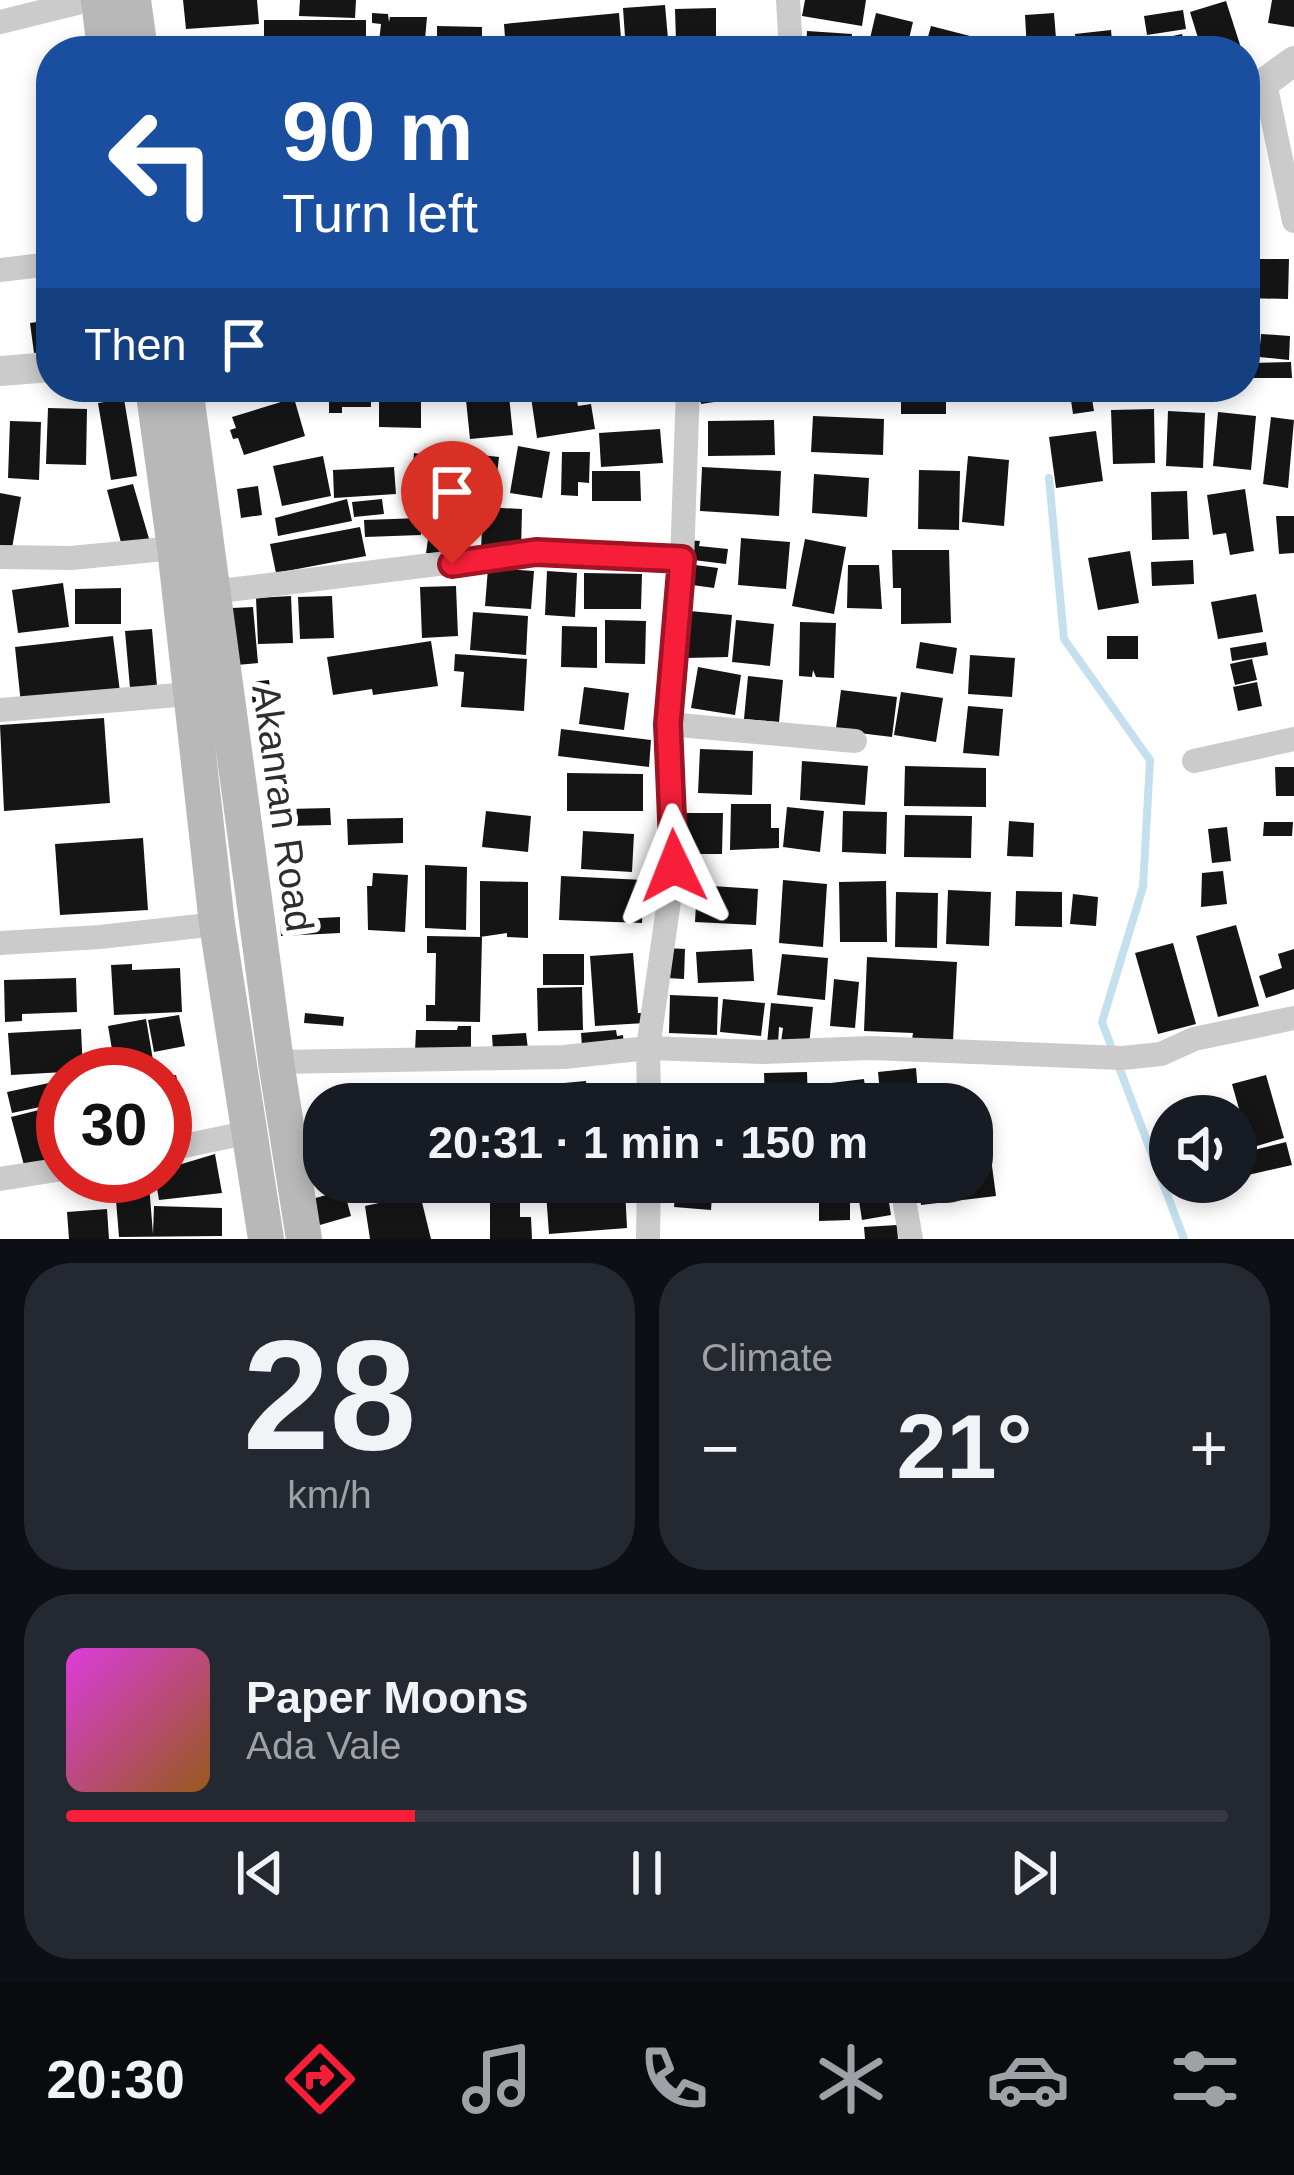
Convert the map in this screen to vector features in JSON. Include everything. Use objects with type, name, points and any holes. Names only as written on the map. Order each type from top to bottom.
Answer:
[{"type":"main road","points":[[99,0],[103,36]]},
{"type":"main road","points":[[134,0],[138,36]]},
{"type":"main road","name":"Akanran Road","points":[[155,402],[175,548],[208,692],[304,1239]]},
{"type":"main road","name":"Akanran Road","points":[[187,402],[212,592],[208,692],[217,924],[266,1239]]},
{"type":"street","points":[[0,22],[89,0]]},
{"type":"street","points":[[788,0],[790,36]]},
{"type":"street","points":[[1260,86],[1294,62]]},
{"type":"street","points":[[1260,107],[1294,221]]},
{"type":"street","points":[[0,270],[36,266]]},
{"type":"street","points":[[0,371],[36,368]]},
{"type":"street","points":[[649,1083],[648,1048],[674,866],[668,724],[682,559],[687,402]]},
{"type":"street","points":[[0,556],[71,557],[175,548]]},
{"type":"street","points":[[212,592],[536,552],[682,559]]},
{"type":"street","points":[[0,710],[208,692]]},
{"type":"street","points":[[668,724],[855,741]]},
{"type":"street","points":[[1194,761],[1294,739]]},
{"type":"street","points":[[0,943],[100,938],[217,924]]},
{"type":"street","points":[[276,1062],[564,1057],[648,1048],[941,1050],[1112,1058],[1161,1054],[1194,1040],[1294,1018]]},
{"type":"street","points":[[192,1144],[250,1132]]},
{"type":"street","points":[[0,1179],[36,1173]]},
{"type":"street","points":[[648,1239],[649,1203]]},
{"type":"street","points":[[905,1203],[911,1239]]},
{"type":"building","points":[[183,0],[257,0],[259,24],[186,29]]},
{"type":"building","points":[[300,0],[356,0],[355,18],[299,16]]},
{"type":"building","points":[[805,0],[866,0],[862,26],[802,16]]},
{"type":"building","points":[[1272,0],[1294,0],[1294,27],[1268,23]]},
{"type":"building","points":[[1226,1],[1237,36],[1197,36],[1190,12]]},
{"type":"building","points":[[665,5],[668,36],[625,36],[623,8]]},
{"type":"building","points":[[716,8],[716,36],[676,36],[675,9]]},
{"type":"building","points":[[1183,10],[1186,29],[1147,35],[1144,16]]},
{"type":"building","points":[[372,13],[388,14],[389,22],[390,17],[427,17],[425,36],[380,36],[381,24],[372,23]]},
{"type":"building","points":[[619,13],[621,36],[505,36],[504,24]]},
{"type":"building","points":[[876,13],[913,22],[910,36],[871,36]]},
{"type":"building","points":[[1054,13],[1056,36],[1026,36],[1025,15]]},
{"type":"building","points":[[264,20],[366,20],[366,36],[264,36]]},
{"type":"building","points":[[437,26],[482,27],[482,36],[437,36]]},
{"type":"building","points":[[931,26],[970,36],[928,36]]},
{"type":"building","points":[[1111,30],[1112,36],[1075,36]]},
{"type":"building","points":[[807,31],[852,34],[852,36],[807,36]]},
{"type":"building","points":[[1260,259],[1289,259],[1288,299],[1260,298]]},
{"type":"building","points":[[36,322],[36,353],[34,353],[30,323]]},
{"type":"building","points":[[1261,334],[1290,336],[1289,360],[1260,357]]},
{"type":"building","points":[[1291,362],[1292,378],[1260,378],[1260,363]]},
{"type":"building","points":[[125,402],[137,476],[111,480],[98,403]]},
{"type":"building","points":[[295,402],[305,436],[244,455],[230,430],[236,428],[232,417]]},
{"type":"building","points":[[329,402],[371,402],[371,407],[342,407],[342,413],[329,413]]},
{"type":"building","points":[[379,402],[421,402],[421,428],[379,427]]},
{"type":"building","points":[[466,402],[510,402],[513,435],[470,439]]},
{"type":"building","points":[[532,402],[591,404],[595,429],[537,438]]},
{"type":"building","points":[[901,402],[946,402],[946,414],[901,414]]},
{"type":"building","points":[[1071,402],[1092,402],[1094,411],[1073,414]]},
{"type":"building","points":[[48,408],[87,409],[86,465],[46,464]]},
{"type":"building","points":[[1154,409],[1155,463],[1113,464],[1111,410]]},
{"type":"building","points":[[1168,411],[1205,413],[1203,468],[1166,466]]},
{"type":"building","points":[[1218,412],[1256,416],[1251,470],[1213,466]]},
{"type":"building","points":[[813,416],[884,419],[883,455],[811,452]]},
{"type":"building","points":[[1271,417],[1294,420],[1288,488],[1263,484]]},
{"type":"building","points":[[774,420],[775,455],[708,456],[708,421]]},
{"type":"building","points":[[10,421],[41,422],[39,480],[8,478]]},
{"type":"building","points":[[660,429],[663,463],[601,467],[599,433]]},
{"type":"building","points":[[1096,431],[1103,481],[1056,488],[1049,437]]},
{"type":"building","points":[[518,446],[550,452],[542,498],[510,493]]},
{"type":"building","points":[[435,450],[499,457],[494,501],[411,492],[414,453],[434,456]]},
{"type":"building","points":[[562,452],[590,452],[589,483],[578,482],[578,496],[561,495]]},
{"type":"building","points":[[323,456],[331,496],[282,506],[273,466]]},
{"type":"building","points":[[968,456],[1009,460],[1004,526],[962,522]]},
{"type":"building","points":[[394,467],[396,494],[334,498],[333,470]]},
{"type":"building","points":[[702,467],[781,471],[779,516],[700,511]]},
{"type":"building","points":[[919,470],[960,471],[959,530],[918,529]]},
{"type":"building","points":[[592,471],[640,471],[641,501],[592,501]]},
{"type":"building","points":[[814,474],[869,478],[867,517],[812,513]]},
{"type":"building","points":[[133,484],[150,542],[123,550],[107,490]]},
{"type":"building","points":[[258,486],[262,515],[241,518],[237,489]]},
{"type":"building","points":[[1245,489],[1254,551],[1230,555],[1226,533],[1213,535],[1207,495]]},
{"type":"building","points":[[1187,491],[1189,539],[1152,540],[1151,492]]},
{"type":"building","points":[[0,493],[21,497],[11,554],[0,552]]},
{"type":"building","points":[[347,499],[352,521],[278,536],[275,518]]},
{"type":"building","points":[[382,499],[384,514],[354,517],[352,502]]},
{"type":"building","points":[[433,505],[467,510],[460,558],[426,553]]},
{"type":"building","points":[[483,507],[522,509],[521,552],[481,550]]},
{"type":"building","points":[[1276,516],[1294,516],[1294,553],[1279,554]]},
{"type":"building","points":[[421,518],[421,535],[365,537],[364,520]]},
{"type":"building","points":[[360,527],[366,556],[276,573],[270,544]]},
{"type":"building","points":[[741,538],[790,542],[786,589],[738,585]]},
{"type":"building","points":[[805,539],[846,547],[834,614],[792,606]]},
{"type":"building","points":[[687,540],[728,549],[726,564],[685,559]]},
{"type":"building","points":[[892,550],[949,550],[951,623],[901,624],[901,588],[893,588]]},
{"type":"building","points":[[1130,551],[1139,603],[1098,610],[1088,558]]},
{"type":"building","points":[[1193,560],[1194,584],[1152,586],[1151,562]]},
{"type":"building","points":[[688,564],[718,568],[714,588],[685,584]]},
{"type":"building","points":[[848,565],[879,565],[882,609],[847,608]]},
{"type":"building","points":[[488,568],[534,571],[531,609],[485,606]]},
{"type":"building","points":[[547,571],[577,573],[575,617],[545,615]]},
{"type":"building","points":[[584,573],[642,574],[641,609],[584,609]]},
{"type":"building","points":[[63,583],[69,627],[18,633],[12,590]]},
{"type":"building","points":[[456,586],[458,636],[422,638],[420,587]]},
{"type":"building","points":[[121,588],[121,624],[75,624],[75,589]]},
{"type":"building","points":[[1256,594],[1263,632],[1218,639],[1211,602]]},
{"type":"building","points":[[291,596],[293,643],[258,644],[256,598]]},
{"type":"building","points":[[332,596],[334,638],[300,639],[298,597]]},
{"type":"building","points":[[253,607],[258,663],[237,665],[232,608]]},
{"type":"building","points":[[690,611],[732,615],[728,657],[686,658]]},
{"type":"building","points":[[473,612],[528,616],[526,655],[470,650]]},
{"type":"building","points":[[605,620],[646,621],[645,664],[605,663]]},
{"type":"building","points":[[736,620],[774,624],[770,666],[732,662]]},
{"type":"building","points":[[800,622],[836,623],[834,678],[816,677],[813,670],[812,677],[799,676]]},
{"type":"building","points":[[562,626],[597,627],[597,668],[561,667]]},
{"type":"building","points":[[152,629],[157,686],[130,688],[125,631]]},
{"type":"building","points":[[113,636],[120,692],[21,704],[15,647]]},
{"type":"building","points":[[1107,636],[1138,636],[1138,659],[1107,659]]},
{"type":"building","points":[[431,641],[438,686],[333,695],[327,657]]},
{"type":"building","points":[[920,642],[957,648],[953,674],[916,668]]},
{"type":"building","points":[[1266,642],[1268,655],[1232,661],[1230,648]]},
{"type":"building","points":[[455,654],[527,659],[524,711],[461,707],[464,672],[454,671]]},
{"type":"building","points":[[970,655],[1015,658],[1012,697],[968,694]]},
{"type":"building","points":[[1252,659],[1257,680],[1235,685],[1230,664]]},
{"type":"building","points":[[698,667],[741,675],[735,715],[691,708]]},
{"type":"building","points":[[748,676],[783,680],[779,722],[744,719]]},
{"type":"building","points":[[269,680],[273,711],[254,713],[250,682]]},
{"type":"building","points":[[1257,682],[1262,706],[1238,711],[1233,687]]},
{"type":"building","points":[[584,687],[629,693],[624,730],[579,724]]},
{"type":"building","points":[[841,690],[897,697],[892,737],[835,736]]},
{"type":"building","points":[[901,692],[943,698],[936,742],[894,735]]},
{"type":"building","points":[[968,706],[1003,709],[999,756],[963,753]]},
{"type":"building","points":[[104,718],[110,803],[4,811],[0,725]]},
{"type":"building","points":[[561,729],[651,740],[649,767],[558,756]]},
{"type":"building","points":[[700,749],[753,751],[752,795],[698,793]]},
{"type":"building","points":[[802,761],[868,766],[865,805],[800,800]]},
{"type":"building","points":[[905,766],[986,768],[986,807],[904,806]]},
{"type":"building","points":[[1275,767],[1294,767],[1294,796],[1276,796]]},
{"type":"building","points":[[567,773],[643,774],[643,811],[567,811]]},
{"type":"building","points":[[731,804],[771,804],[771,828],[779,828],[779,848],[730,850]]},
{"type":"building","points":[[787,807],[824,811],[820,852],[783,847]]},
{"type":"building","points":[[330,808],[331,825],[288,826],[288,809]]},
{"type":"building","points":[[486,811],[531,816],[528,852],[482,847]]},
{"type":"building","points":[[843,811],[887,812],[886,854],[842,852]]},
{"type":"building","points":[[683,813],[723,813],[722,854],[683,854]]},
{"type":"building","points":[[905,815],[972,816],[971,858],[904,857]]},
{"type":"building","points":[[403,818],[403,843],[348,845],[347,819]]},
{"type":"building","points":[[1009,821],[1034,823],[1033,857],[1007,856]]},
{"type":"building","points":[[1264,822],[1293,822],[1292,836],[1263,836]]},
{"type":"building","points":[[1227,827],[1231,861],[1212,863],[1208,829]]},
{"type":"building","points":[[583,831],[634,834],[632,872],[581,869]]},
{"type":"building","points":[[143,838],[148,910],[60,915],[55,844]]},
{"type":"building","points":[[425,865],[467,867],[466,930],[425,928]]},
{"type":"building","points":[[1223,871],[1227,904],[1201,907],[1202,873]]},
{"type":"building","points":[[373,873],[408,875],[405,932],[368,930],[367,886],[372,886]]},
{"type":"building","points":[[561,876],[644,880],[642,923],[559,920]]},
{"type":"building","points":[[783,880],[827,884],[823,947],[779,943]]},
{"type":"building","points":[[480,881],[528,882],[528,938],[507,937],[507,933],[480,937]]},
{"type":"building","points":[[886,881],[887,942],[840,942],[839,882]]},
{"type":"building","points":[[697,885],[758,889],[756,925],[695,922]]},
{"type":"building","points":[[948,890],[991,892],[989,946],[946,944]]},
{"type":"building","points":[[1016,891],[1062,892],[1062,927],[1015,926]]},
{"type":"building","points":[[896,892],[938,893],[937,948],[895,947]]},
{"type":"building","points":[[1073,894],[1098,897],[1096,926],[1070,924]]},
{"type":"building","points":[[340,917],[340,933],[281,936],[280,920]]},
{"type":"building","points":[[1236,925],[1259,1006],[1218,1017],[1196,936]]},
{"type":"building","points":[[427,936],[482,937],[480,1022],[426,1021],[426,1005],[435,1005],[436,953],[427,953]]},
{"type":"building","points":[[1173,943],[1196,1024],[1158,1034],[1135,953]]},
{"type":"building","points":[[666,948],[685,949],[684,979],[666,978]]},
{"type":"building","points":[[752,949],[754,981],[698,983],[696,952]]},
{"type":"building","points":[[1294,949],[1294,989],[1266,998],[1259,976],[1282,968],[1278,954]]},
{"type":"building","points":[[633,953],[638,1013],[644,1013],[645,1023],[595,1026],[590,956]]},
{"type":"building","points":[[543,954],[584,954],[584,985],[543,985]]},
{"type":"building","points":[[782,954],[828,958],[825,1000],[777,995]]},
{"type":"building","points":[[867,957],[957,962],[953,1041],[864,1031]]},
{"type":"building","points":[[132,964],[132,970],[180,968],[182,1012],[114,1015],[111,965]]},
{"type":"building","points":[[76,978],[77,1012],[22,1014],[22,1021],[5,1022],[4,980]]},
{"type":"building","points":[[834,979],[859,982],[855,1028],[830,1026]]},
{"type":"building","points":[[582,987],[583,1030],[538,1031],[537,988]]},
{"type":"building","points":[[670,995],[718,997],[717,1035],[669,1033]]},
{"type":"building","points":[[723,999],[765,1003],[761,1036],[720,1032]]},
{"type":"building","points":[[771,1003],[813,1007],[809,1045],[781,1042],[783,1028],[779,1027],[778,1045],[767,1044]]},
{"type":"building","points":[[305,1013],[344,1017],[343,1026],[304,1023]]},
{"type":"building","points":[[179,1015],[185,1046],[153,1047],[148,1020]]},
{"type":"building","points":[[146,1019],[151,1047],[112,1047],[108,1026]]},
{"type":"building","points":[[471,1026],[471,1052],[415,1051],[416,1030],[457,1030]]},
{"type":"building","points":[[81,1029],[82,1047],[36,1047],[36,1074],[11,1075],[8,1033]]},
{"type":"building","points":[[616,1030],[617,1036],[623,1035],[624,1045],[582,1047],[581,1033]]},
{"type":"building","points":[[526,1033],[528,1049],[493,1051],[492,1035]]},
{"type":"building","points":[[916,1068],[917,1083],[879,1083],[878,1072]]},
{"type":"building","points":[[807,1072],[807,1083],[764,1083],[764,1073]]},
{"type":"building","points":[[1266,1075],[1284,1138],[1257,1146],[1257,1095],[1235,1095],[1232,1084]]},
{"type":"building","points":[[36,1086],[36,1108],[12,1113],[7,1092]]},
{"type":"building","points":[[36,1111],[36,1166],[25,1169],[11,1117]]},
{"type":"building","points":[[1286,1142],[1292,1165],[1257,1173],[1257,1149]]},
{"type":"building","points":[[215,1154],[222,1193],[192,1196],[192,1161]]},
{"type":"building","points":[[116,1203],[150,1203],[153,1234],[154,1206],[222,1208],[222,1236],[119,1237]]},
{"type":"building","points":[[312,1203],[348,1203],[351,1216],[313,1227]]},
{"type":"building","points":[[422,1203],[431,1239],[370,1239],[365,1206]]},
{"type":"building","points":[[490,1203],[520,1203],[520,1217],[531,1217],[532,1239],[490,1239]]},
{"type":"building","points":[[547,1203],[626,1203],[627,1228],[549,1234]]},
{"type":"building","points":[[674,1203],[712,1203],[711,1210],[674,1207]]},
{"type":"building","points":[[819,1203],[850,1203],[850,1220],[819,1221]]},
{"type":"building","points":[[859,1203],[889,1203],[891,1215],[862,1220]]},
{"type":"building","points":[[107,1209],[109,1239],[69,1239],[67,1212]]},
{"type":"building","points":[[897,1225],[898,1239],[865,1239],[864,1227]]},
{"type":"waterway","points":[[1049,478],[1064,639],[1150,760],[1143,887],[1102,1022],[1184,1239]]},
{"type":"route","points":[[452,564],[536,552],[682,559],[668,724],[674,866]]}]
